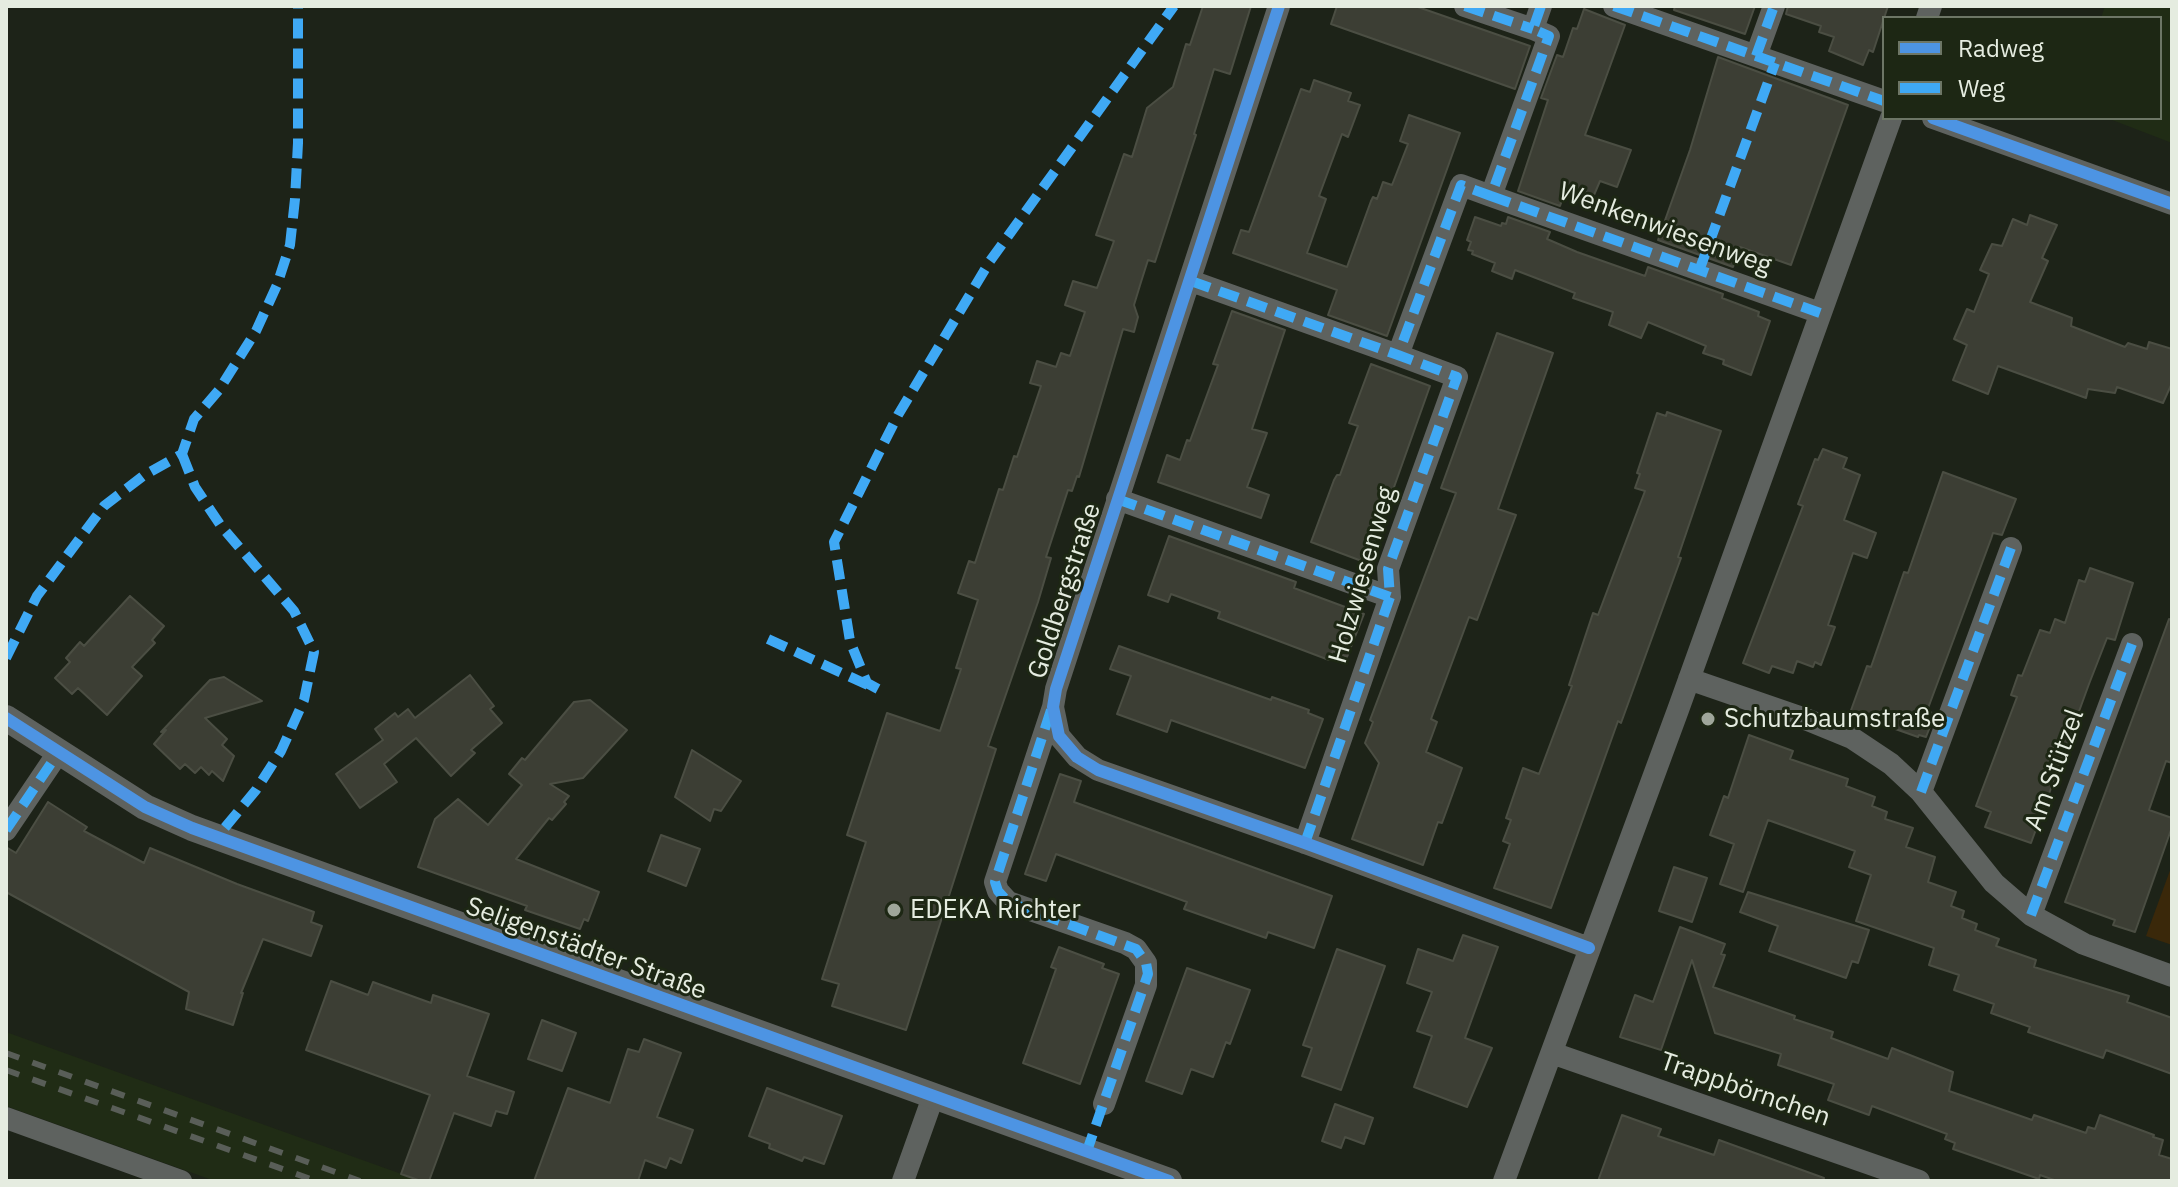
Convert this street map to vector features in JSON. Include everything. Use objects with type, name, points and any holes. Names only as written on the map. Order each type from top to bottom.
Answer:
[{"type":"street","name":"Goldbergstraße","points":[[1279,6],[1056,689],[1054,719],[1066,747],[1098,770],[1589,948]]},
{"type":"street","points":[[1191,281],[1398,355],[1461,185],[1491,196],[1549,36],[1465,6]]},
{"type":"street","points":[[1533,29],[1541,6]]},
{"type":"street","points":[[1614,6],[1882,100]]},
{"type":"street","points":[[1756,56],[1774,6]]},
{"type":"street","points":[[1504,1181],[1890,120]]},
{"type":"street","points":[[1939,120],[2172,204]]},
{"type":"street","name":"Wenkenwiesenweg","points":[[1491,196],[1820,313]]},
{"type":"street","name":"Holzwiesenweg","points":[[1305,843],[1390,597],[1388,569],[1457,377],[1398,355]]},
{"type":"street","name":"Goldbergstraße","points":[[1117,499],[1390,597]]},
{"type":"street","points":[[1921,792],[2011,548]]},
{"type":"street","name":"Am Stützel","points":[[2031,915],[2132,644]]},
{"type":"street","points":[[1689,679],[1852,738],[1891,764],[1921,792],[1983,871],[2031,915],[2084,944],[2172,976]]},
{"type":"street","points":[[1053,707],[995,882],[1008,902],[1125,943],[1136,949],[1146,963],[1146,985],[1104,1104]]},
{"type":"street","name":"Seligenstädter Straße","points":[[6,718],[145,807],[192,828],[1169,1181]]},
{"type":"street","points":[[6,830],[58,753]]},
{"type":"street","name":"Trappbörnchen","points":[[1552,1053],[1919,1181]]},
{"type":"street","points":[[903,1181],[933,1097]]},
{"type":"street","points":[[6,1118],[181,1181]]},
{"type":"shaded area","points":[[2105,6],[2172,6],[2172,143],[2112,120],[2162,120],[2162,16],[2102,16]]},
{"type":"shaded area","points":[[2172,865],[2172,945],[2146,936]]},
{"type":"shaded area","points":[[6,1032],[421,1181],[215,1181],[6,1106]]},
{"type":"building","points":[[1203,6],[1251,6],[1230,74],[1214,69],[1155,262],[1148,260],[1134,305],[1138,317],[1134,332],[1123,329],[1079,477],[1072,491],[1068,490],[1046,557],[1051,558],[1038,602],[988,746],[996,749],[906,1030],[832,1006],[839,984],[822,979],[866,842],[847,835],[887,713],[940,731],[961,669],[956,668],[978,600],[958,593],[969,561],[975,563],[999,489],[1003,490],[1014,456],[1017,457],[1041,386],[1030,383],[1037,361],[1056,367],[1061,353],[1070,356],[1085,312],[1065,305],[1073,281],[1097,288],[1114,241],[1096,235],[1124,154],[1132,157],[1147,108],[1173,87],[1186,44],[1190,45]]},
{"type":"building","points":[[1337,6],[1415,6],[1530,46],[1515,89],[1331,24]]},
{"type":"building","points":[[1675,6],[1755,6],[1745,34],[1674,10]]},
{"type":"building","points":[[1788,6],[1888,6],[1882,16],[1873,52],[1869,50],[1863,65],[1829,51],[1834,37],[1819,32],[1821,26],[1786,14]]},
{"type":"building","points":[[1584,9],[1625,25],[1585,135],[1631,150],[1617,187],[1600,181],[1594,195],[1567,186],[1560,206],[1518,191],[1548,100],[1541,98],[1557,55],[1563,57],[1573,28],[1577,29]]},
{"type":"building","points":[[1718,57],[1848,105],[1791,265],[1740,247],[1733,267],[1658,240]]},
{"type":"building","points":[[1314,80],[1351,93],[1348,101],[1360,105],[1348,137],[1342,134],[1319,196],[1326,199],[1307,253],[1347,267],[1373,197],[1377,199],[1383,182],[1392,185],[1408,144],[1400,141],[1409,115],[1460,133],[1387,336],[1328,315],[1337,290],[1233,253],[1241,230],[1249,232],[1301,89],[1310,92]]},
{"type":"building","points":[[2030,215],[2057,225],[2042,258],[2048,261],[2030,302],[2072,318],[2071,326],[2125,347],[2128,343],[2147,349],[2149,342],[2172,349],[2172,383],[2163,403],[2117,387],[2115,393],[2088,389],[2086,398],[1998,366],[1988,394],[1953,380],[1967,345],[1954,339],[1967,309],[1974,312],[1989,274],[1980,270],[1992,244],[2002,246],[2013,219],[2027,225]]},
{"type":"building","points":[[1475,217],[1501,226],[1502,223],[1506,224],[1508,217],[1550,232],[1547,239],[1577,252],[1645,276],[1648,267],[1723,294],[1722,298],[1759,312],[1758,316],[1770,321],[1751,375],[1703,353],[1706,346],[1648,322],[1641,338],[1609,325],[1613,312],[1573,298],[1575,293],[1515,270],[1512,279],[1492,271],[1495,263],[1468,250],[1471,242],[1467,240]]},
{"type":"building","points":[[1232,311],[1285,330],[1252,429],[1267,433],[1247,487],[1269,495],[1261,518],[1158,482],[1167,455],[1180,460],[1187,440],[1190,441],[1218,365],[1213,364]]},
{"type":"building","points":[[1497,333],[1553,353],[1498,509],[1516,515],[1477,620],[1469,617],[1431,719],[1437,722],[1426,752],[1462,768],[1423,865],[1352,839],[1379,763],[1365,743],[1373,722],[1370,720],[1456,493],[1441,488]]},
{"type":"building","points":[[1371,364],[1430,386],[1367,563],[1311,542],[1358,426],[1349,423]]},
{"type":"building","points":[[1667,412],[1721,431],[1678,557],[1681,558],[1551,908],[1494,888],[1510,844],[1503,841],[1511,820],[1506,818],[1523,768],[1539,774],[1572,686],[1569,685],[1593,613],[1598,615],[1645,491],[1635,488],[1640,474],[1637,473],[1657,413],[1666,416]]},
{"type":"building","points":[[1823,449],[1847,458],[1843,468],[1860,475],[1844,520],[1876,533],[1867,558],[1853,553],[1828,625],[1835,627],[1821,665],[1815,662],[1813,667],[1797,661],[1793,673],[1772,666],[1769,673],[1743,663],[1803,506],[1798,504],[1815,459],[1818,460]]},
{"type":"building","points":[[1943,472],[2016,499],[2002,535],[1993,533],[1927,711],[1935,714],[1926,737],[1918,737],[1850,713],[1867,666],[1871,667],[1904,572],[1908,573]]},
{"type":"building","points":[[1169,536],[1296,582],[1294,588],[1364,614],[1347,657],[1333,651],[1329,660],[1218,618],[1220,612],[1171,594],[1168,602],[1148,595]]},
{"type":"building","points":[[2090,568],[2133,583],[2115,640],[2107,638],[2031,843],[1985,827],[1991,812],[1976,806],[2017,697],[2011,695],[2018,675],[2022,676],[2040,630],[2050,633],[2055,619],[2065,623],[2079,580],[2085,582]]},
{"type":"building","points":[[130,596],[164,626],[152,640],[155,643],[132,667],[142,676],[107,715],[78,688],[72,694],[55,678],[70,662],[66,658],[80,642],[84,646]]},
{"type":"building","points":[[2169,619],[2172,620],[2172,763],[2166,761],[2149,810],[2172,818],[2172,827],[2135,932],[2113,925],[2115,920],[2065,902]]},
{"type":"building","points":[[1119,646],[1271,700],[1272,697],[1309,710],[1308,713],[1323,719],[1305,768],[1171,720],[1167,732],[1117,714],[1131,676],[1110,669]]},
{"type":"building","points":[[470,675],[494,706],[490,709],[502,723],[471,750],[475,753],[451,776],[416,738],[384,764],[397,782],[360,808],[336,774],[383,740],[375,729],[395,713],[398,717],[408,709],[415,718]]},
{"type":"building","points":[[224,677],[262,701],[205,718],[227,739],[222,745],[234,756],[223,781],[212,771],[209,775],[201,767],[195,773],[185,764],[180,769],[154,744],[166,730],[161,732],[210,680]]},
{"type":"building","points":[[590,700],[627,730],[583,778],[550,784],[569,796],[564,802],[566,804],[552,820],[549,818],[516,859],[599,892],[588,921],[584,919],[580,929],[525,910],[527,906],[418,867],[435,819],[458,799],[488,825],[522,785],[509,774],[522,758],[525,760],[574,702]]},
{"type":"building","points":[[1749,735],[1793,751],[1790,759],[1848,779],[1846,786],[1875,797],[1872,806],[1887,812],[1885,819],[1913,828],[1906,847],[1935,857],[1928,882],[1956,892],[1951,906],[1964,911],[1962,918],[1977,924],[1975,930],[1999,939],[1996,946],[2036,960],[2034,967],[2129,996],[2127,1002],[2172,1018],[2172,1074],[2106,1050],[2103,1058],[2028,1032],[2030,1027],[1991,1013],[1994,1004],[1954,990],[1959,975],[1929,965],[1934,948],[1856,921],[1871,875],[1849,867],[1855,851],[1768,820],[1743,892],[1720,884],[1734,844],[1710,835],[1724,796],[1728,798]]},
{"type":"building","points":[[692,750],[741,781],[721,811],[714,809],[710,821],[675,797]]},
{"type":"building","points":[[1060,774],[1081,781],[1074,802],[1332,896],[1314,948],[1268,932],[1266,938],[1184,909],[1187,902],[1056,854],[1046,881],[1025,874]]},
{"type":"building","points":[[48,802],[87,827],[84,831],[144,863],[150,848],[314,912],[311,922],[322,926],[311,956],[263,939],[241,993],[233,1025],[186,1009],[189,992],[6,892],[6,847],[16,853]]},
{"type":"building","points":[[661,835],[700,849],[686,886],[648,871]]},
{"type":"building","points":[[1674,867],[1707,878],[1692,922],[1659,911]]},
{"type":"building","points":[[1748,892],[1869,930],[1858,963],[1852,961],[1846,978],[1769,951],[1778,926],[1740,912]]},
{"type":"building","points":[[1680,927],[1725,944],[1721,954],[1725,955],[1713,987],[1795,1016],[1794,1019],[1833,1032],[1831,1038],[1888,1059],[1892,1048],[1953,1072],[1949,1091],[2032,1120],[2034,1115],[2086,1133],[2088,1127],[2095,1129],[2100,1115],[2154,1135],[2163,1140],[2159,1155],[2172,1159],[2172,1181],[2057,1181],[2040,1175],[2039,1179],[1953,1149],[1955,1143],[1945,1139],[1947,1134],[1872,1106],[1869,1115],[1828,1100],[1834,1084],[1778,1065],[1781,1054],[1715,1033],[1692,960],[1661,1050],[1620,1037],[1635,995],[1653,1002]]},
{"type":"building","points":[[1463,935],[1498,947],[1465,1038],[1492,1048],[1467,1107],[1414,1087],[1432,1036],[1417,1031],[1432,992],[1407,983],[1418,949],[1453,961]]},
{"type":"building","points":[[1059,947],[1104,964],[1102,968],[1119,974],[1080,1084],[1023,1063],[1056,969],[1051,967]]},
{"type":"building","points":[[1337,949],[1385,966],[1341,1090],[1302,1076],[1312,1048],[1303,1045]]},
{"type":"building","points":[[1187,968],[1250,990],[1230,1044],[1226,1042],[1213,1077],[1191,1069],[1182,1094],[1146,1081]]},
{"type":"building","points":[[331,981],[368,995],[373,982],[431,1003],[433,995],[489,1014],[467,1076],[514,1092],[507,1114],[496,1111],[491,1126],[454,1113],[429,1181],[401,1174],[430,1095],[306,1050]]},
{"type":"building","points":[[542,1020],[576,1033],[562,1071],[528,1059]]},
{"type":"building","points":[[644,1039],[681,1053],[657,1117],[693,1130],[681,1163],[670,1158],[666,1168],[645,1160],[638,1181],[534,1181],[568,1088],[610,1103],[628,1049],[639,1052]]},
{"type":"building","points":[[767,1088],[842,1116],[824,1164],[804,1157],[802,1161],[749,1136]]},
{"type":"building","points":[[1335,1104],[1373,1118],[1364,1144],[1345,1137],[1341,1148],[1322,1141]]},
{"type":"building","points":[[1622,1115],[1661,1129],[1658,1136],[1714,1155],[1719,1140],[1824,1178],[1823,1181],[1598,1181]]},
{"type":"railway","points":[[6,1053],[360,1181]]},
{"type":"railway","points":[[6,1070],[316,1181]]},
{"type":"marked path","points":[[6,658],[37,596],[104,506],[143,476],[182,454],[194,419],[219,390],[256,331],[277,285],[290,245],[295,199],[298,6]]},
{"type":"marked path","points":[[878,689],[867,683],[850,641],[834,542],[898,415],[990,261],[1174,6]]},
{"type":"marked path","points":[[1465,6],[1533,29]]},
{"type":"marked path","points":[[1305,843],[1390,597],[1388,569],[1457,377],[1398,355],[1461,185],[1491,196],[1549,36],[1533,29],[1541,6]]},
{"type":"marked path","points":[[1614,6],[1882,100]]},
{"type":"marked path","points":[[1756,56],[1774,6]]},
{"type":"marked path","points":[[1699,271],[1775,63]]},
{"type":"marked path","points":[[1491,196],[1820,313]]},
{"type":"marked path","points":[[1191,281],[1398,355]]},
{"type":"marked path","points":[[182,454],[195,487],[221,526],[294,611],[314,652],[304,700],[281,751],[256,790],[217,837]]},
{"type":"marked path","points":[[1117,499],[1390,597]]},
{"type":"marked path","points":[[1921,792],[2011,548]]},
{"type":"marked path","points":[[768,639],[870,686]]},
{"type":"marked path","points":[[2031,915],[2132,644]]},
{"type":"marked path","points":[[1051,710],[995,882],[998,891],[1008,902],[1136,949],[1146,963],[1148,974],[1087,1151]]},
{"type":"marked path","points":[[6,830],[58,753]]},
{"type":"cycle path","points":[[1279,6],[1056,689],[1053,707],[1059,736],[1077,757],[1098,770],[1589,948]]},
{"type":"cycle path","points":[[1939,120],[2172,204]]},
{"type":"cycle path","points":[[6,718],[145,807],[192,828],[1169,1181]]},
{"type":"place","name":"Schutzbaumstraße","points":[[1708,719]]},
{"type":"place","name":"EDEKA Richter","points":[[894,910]]}]
